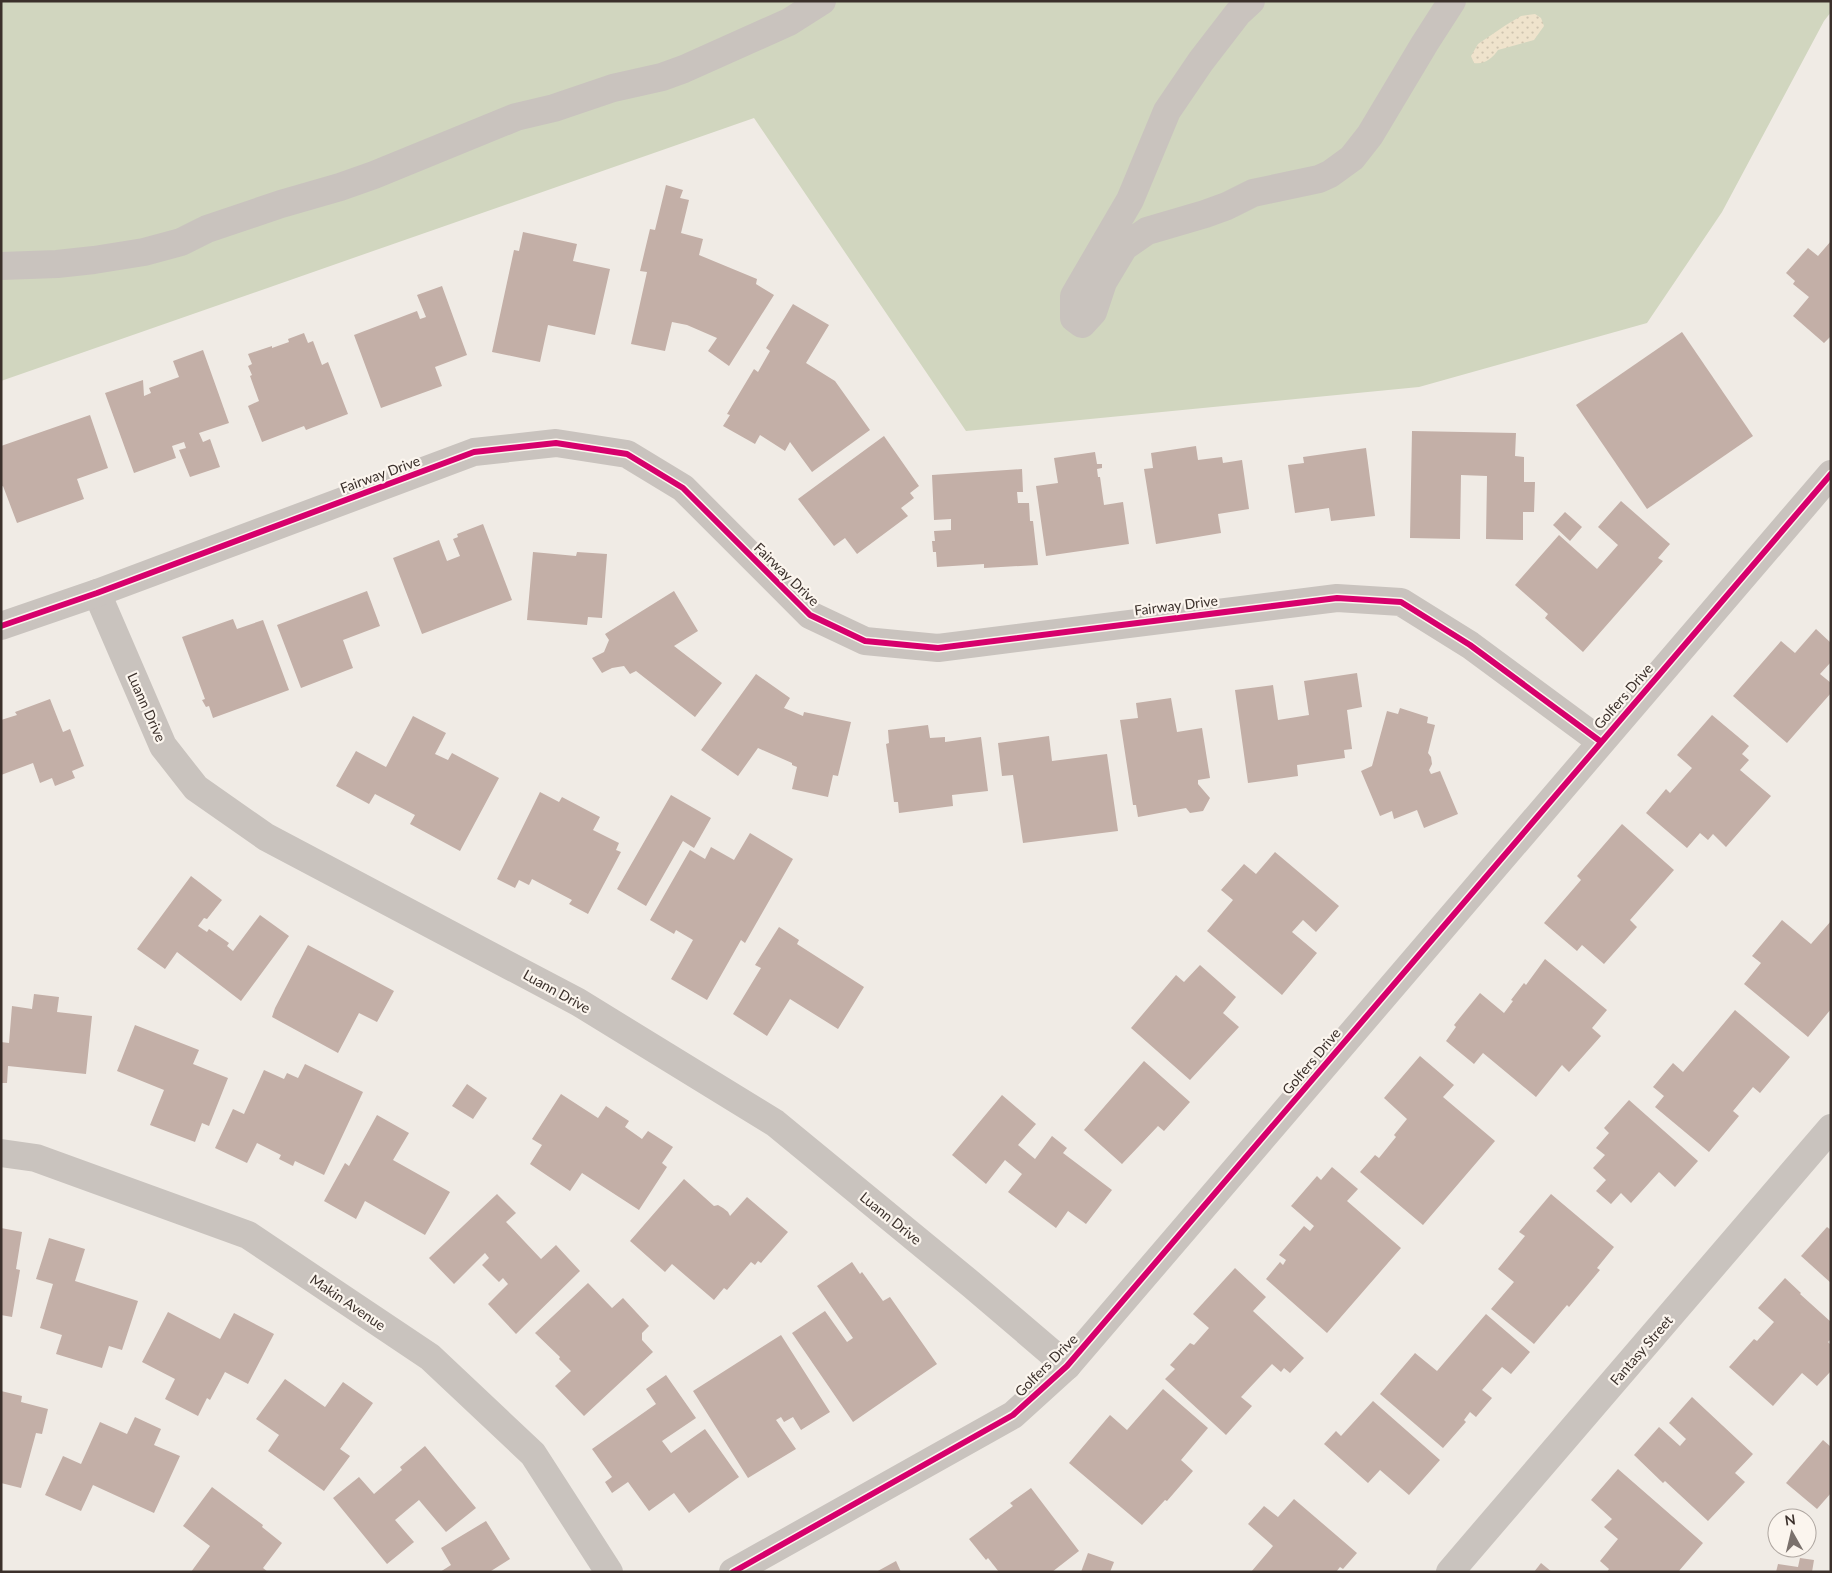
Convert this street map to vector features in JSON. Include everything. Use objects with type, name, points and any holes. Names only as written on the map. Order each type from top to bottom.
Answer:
[{"type":"street","points":[[1,266],[56,264],[94,260],[144,252],[181,242],[207,229],[374,176],[516,117],[554,108],[613,88],[676,72],[789,22],[822,1]]},
{"type":"street","points":[[1251,1],[1238,13],[1201,61],[1167,111],[1130,200],[1074,296],[1074,318],[1082,324],[1093,312],[1103,282],[1124,247],[1148,231],[1205,214],[1253,193],[1318,179],[1330,174],[1352,158],[1370,136],[1452,1]]},
{"type":"street","name":"Fairway Drive","points":[[1,626],[474,452],[556,443],[627,454],[683,488],[810,615],[864,641],[938,648],[1337,598],[1401,602],[1470,645],[1600,741]]},
{"type":"street","name":"Golfers Drive","points":[[733,1572],[1013,1415],[1067,1366],[1600,741],[1831,474]]},
{"type":"street","name":"Luann Drive","points":[[97,592],[163,746],[196,788],[266,837],[578,1002],[775,1123],[1067,1366]]},
{"type":"street","name":"Fantasy Street","points":[[1450,1572],[1831,1128]]},
{"type":"street","name":"Makin Avenue","points":[[1,1153],[36,1158],[248,1235],[430,1357],[533,1454],[609,1572]]},
{"type":"green space","points":[[1,1],[1831,1],[1831,12],[1824,21],[1722,212],[1647,323],[1419,387],[966,431],[754,118],[1,381]]},
{"type":"sand","points":[[1535,14],[1541,18],[1544,26],[1534,40],[1498,50],[1488,60],[1474,63],[1471,56],[1478,44],[1521,16]]},
{"type":"building","points":[[666,185],[683,190],[680,198],[689,200],[681,233],[703,239],[699,255],[757,279],[756,284],[774,295],[729,366],[708,351],[717,338],[687,325],[672,322],[665,351],[631,344],[647,272],[640,271],[650,229],[655,230]]},
{"type":"building","points":[[523,232],[577,244],[573,261],[610,269],[595,335],[548,325],[540,362],[492,352],[514,250],[519,251]]},
{"type":"building","points":[[1831,241],[1831,336],[1824,343],[1793,316],[1809,297],[1793,284],[1795,281],[1786,273],[1808,248],[1818,256]]},
{"type":"building","points":[[442,286],[467,355],[435,367],[442,386],[381,408],[354,335],[417,311],[420,319],[426,317],[417,295]]},
{"type":"building","points":[[793,304],[829,325],[806,363],[835,381],[870,430],[812,472],[790,442],[785,451],[760,435],[755,444],[723,426],[730,415],[727,414],[754,369],[758,372],[770,351],[766,348]]},
{"type":"building","points":[[1682,332],[1753,436],[1647,509],[1576,405]]},
{"type":"building","points":[[304,333],[308,343],[313,341],[322,365],[328,362],[348,414],[306,430],[304,426],[262,442],[248,406],[259,401],[250,376],[252,375],[248,366],[252,364],[248,354],[289,342],[288,339]]},
{"type":"building","points":[[203,350],[229,423],[199,433],[203,442],[210,439],[220,467],[190,477],[179,450],[186,448],[184,442],[172,446],[176,458],[134,473],[105,393],[143,380],[144,396],[151,393],[149,388],[179,377],[173,361]]},
{"type":"building","points":[[90,415],[108,468],[77,479],[84,499],[17,523],[3,486],[1,487],[1,446]]},
{"type":"building","points":[[1412,431],[1516,433],[1515,456],[1524,457],[1524,482],[1535,482],[1534,512],[1523,512],[1523,540],[1486,539],[1487,476],[1461,475],[1460,539],[1410,538]]},
{"type":"building","points":[[884,436],[919,486],[910,493],[914,498],[901,508],[908,516],[857,554],[845,538],[834,546],[798,499]]},
{"type":"building","points":[[1196,446],[1198,460],[1222,457],[1223,463],[1242,460],[1249,509],[1218,514],[1221,533],[1156,544],[1144,469],[1153,468],[1151,453]]},
{"type":"building","points":[[1366,448],[1375,516],[1331,521],[1329,508],[1295,513],[1288,465],[1304,463],[1303,457]]},
{"type":"building","points":[[1095,452],[1097,464],[1102,464],[1102,468],[1097,469],[1104,505],[1123,502],[1129,544],[1046,556],[1036,486],[1058,483],[1054,458]]},
{"type":"building","points":[[1022,469],[1023,492],[1017,492],[1018,503],[1029,503],[1030,521],[1033,521],[1038,565],[984,568],[984,564],[937,567],[936,552],[933,552],[932,541],[935,541],[934,531],[951,530],[951,519],[934,520],[932,475]]},
{"type":"building","points":[[1621,501],[1670,544],[1658,558],[1663,561],[1583,652],[1545,618],[1548,614],[1515,585],[1559,535],[1597,569],[1618,545],[1598,527]]},
{"type":"building","points":[[1565,512],[1582,527],[1570,541],[1553,525]]},
{"type":"building","points":[[483,524],[512,600],[422,634],[393,558],[439,540],[447,561],[460,556],[453,539],[458,537],[457,534]]},
{"type":"building","points":[[533,552],[576,556],[577,552],[607,554],[602,618],[588,617],[587,625],[527,620]]},
{"type":"building","points":[[367,591],[380,626],[343,640],[353,668],[301,688],[277,625]]},
{"type":"building","points":[[674,591],[698,631],[674,646],[722,683],[695,717],[636,671],[630,674],[624,666],[612,668],[602,673],[592,658],[604,652],[609,640],[605,634]]},
{"type":"building","points":[[233,619],[237,629],[263,620],[289,690],[213,718],[209,706],[206,707],[202,700],[205,699],[182,637]]},
{"type":"building","points":[[1816,629],[1831,643],[1831,662],[1820,674],[1831,683],[1831,693],[1787,743],[1733,696],[1781,641],[1795,653]]},
{"type":"building","points":[[1357,673],[1362,707],[1347,710],[1352,749],[1344,750],[1345,758],[1297,765],[1298,776],[1248,783],[1235,690],[1273,685],[1278,720],[1309,715],[1304,681]]},
{"type":"building","points":[[756,674],[790,698],[784,708],[803,716],[804,712],[851,722],[838,776],[833,775],[828,797],[792,789],[797,767],[758,748],[738,776],[701,750]]},
{"type":"building","points":[[1171,698],[1177,732],[1202,728],[1210,778],[1198,780],[1198,784],[1210,798],[1203,811],[1190,813],[1186,808],[1138,817],[1136,805],[1133,805],[1120,720],[1138,718],[1136,703]]},
{"type":"building","points":[[50,699],[63,732],[70,729],[84,766],[72,771],[75,778],[55,786],[52,778],[40,783],[33,763],[1,775],[1,720],[17,715],[15,712]]},
{"type":"building","points":[[1400,708],[1428,717],[1427,723],[1435,725],[1428,753],[1432,764],[1429,770],[1431,774],[1440,771],[1458,814],[1424,828],[1417,810],[1394,819],[1392,811],[1380,816],[1361,771],[1372,766],[1387,711],[1398,714]]},
{"type":"building","points":[[1712,715],[1749,746],[1742,754],[1749,760],[1740,770],[1771,796],[1726,847],[1713,834],[1708,840],[1700,833],[1687,848],[1646,813],[1666,789],[1670,793],[1692,768],[1677,755]]},
{"type":"building","points":[[413,716],[446,733],[435,754],[448,760],[452,753],[499,778],[460,851],[410,824],[415,815],[375,794],[369,804],[336,786],[356,751],[386,767]]},
{"type":"building","points":[[928,725],[930,738],[945,737],[945,742],[981,737],[988,791],[952,795],[953,806],[899,813],[898,802],[894,802],[886,744],[889,743],[888,730]]},
{"type":"building","points":[[1049,736],[1052,761],[1107,754],[1118,831],[1023,843],[1013,775],[1002,776],[998,743]]},
{"type":"building","points":[[540,792],[559,802],[562,797],[600,817],[593,830],[619,843],[616,850],[621,852],[588,914],[569,904],[572,900],[532,879],[529,885],[519,880],[515,888],[497,879]]},
{"type":"building","points":[[671,795],[711,818],[694,848],[683,841],[646,906],[617,889]]},
{"type":"building","points":[[1622,824],[1674,870],[1630,920],[1637,927],[1604,964],[1582,945],[1577,951],[1544,923],[1581,880],[1577,876]]},
{"type":"building","points":[[750,833],[793,859],[745,943],[741,940],[707,1000],[671,979],[693,940],[676,930],[674,934],[650,920],[690,850],[705,859],[711,847],[734,860]]},
{"type":"building","points":[[1275,852],[1339,906],[1316,932],[1303,920],[1292,932],[1317,953],[1282,995],[1207,931],[1233,900],[1221,890],[1244,864],[1256,874]]},
{"type":"building","points":[[191,876],[222,900],[207,919],[204,918],[198,926],[207,932],[209,929],[229,943],[227,946],[233,951],[260,915],[289,936],[241,1001],[177,952],[165,969],[137,949]]},
{"type":"building","points":[[1782,920],[1811,944],[1831,921],[1831,1009],[1808,1037],[1744,984],[1761,963],[1752,956]]},
{"type":"building","points":[[779,927],[799,940],[797,944],[864,987],[838,1029],[790,999],[767,1036],[733,1014],[761,968],[755,965]]},
{"type":"building","points":[[308,945],[394,991],[377,1022],[359,1013],[338,1053],[272,1017]]},
{"type":"building","points":[[1545,959],[1607,1010],[1592,1028],[1601,1036],[1569,1072],[1562,1065],[1536,1097],[1483,1053],[1474,1064],[1446,1041],[1456,1027],[1454,1025],[1480,993],[1504,1013],[1513,1001],[1511,1000],[1524,983],[1526,985]]},
{"type":"building","points":[[1200,965],[1236,997],[1223,1013],[1239,1027],[1190,1080],[1131,1028],[1176,975],[1184,982]]},
{"type":"building","points":[[34,994],[59,997],[57,1012],[92,1016],[86,1074],[8,1066],[7,1083],[1,1083],[1,1042],[9,1043],[12,1006],[32,1009]]},
{"type":"building","points":[[1735,1010],[1790,1057],[1760,1093],[1753,1087],[1733,1111],[1739,1116],[1709,1152],[1655,1107],[1664,1096],[1653,1087],[1673,1063],[1683,1072]]},
{"type":"building","points":[[135,1025],[199,1050],[193,1064],[228,1078],[209,1126],[202,1123],[195,1142],[150,1125],[164,1090],[117,1071]]},
{"type":"building","points":[[1420,1056],[1454,1085],[1443,1097],[1495,1141],[1423,1225],[1360,1172],[1375,1155],[1379,1158],[1396,1137],[1394,1135],[1407,1119],[1384,1098]]},
{"type":"building","points":[[1144,1061],[1190,1102],[1164,1131],[1158,1126],[1122,1164],[1084,1130]]},
{"type":"building","points":[[305,1064],[363,1092],[324,1175],[295,1161],[293,1166],[279,1159],[281,1155],[257,1143],[247,1163],[215,1148],[233,1109],[244,1114],[264,1070],[284,1079],[287,1073],[298,1078]]},
{"type":"building","points":[[467,1084],[487,1098],[473,1119],[452,1106]]},
{"type":"building","points":[[561,1094],[598,1118],[606,1106],[629,1121],[625,1127],[642,1139],[648,1131],[673,1147],[662,1163],[667,1167],[639,1210],[582,1173],[570,1191],[530,1164],[542,1145],[532,1139]]},
{"type":"building","points":[[1002,1095],[1036,1124],[1018,1145],[1035,1159],[1052,1136],[1067,1148],[1063,1153],[1112,1190],[1086,1224],[1068,1211],[1056,1228],[1008,1192],[1022,1174],[1005,1160],[986,1184],[952,1155]]},
{"type":"building","points":[[1629,1100],[1698,1161],[1675,1187],[1659,1172],[1631,1203],[1621,1193],[1611,1204],[1596,1191],[1606,1180],[1593,1168],[1605,1155],[1596,1148],[1609,1133],[1604,1128]]},
{"type":"building","points":[[377,1115],[409,1133],[393,1160],[450,1192],[425,1235],[365,1201],[356,1219],[324,1201],[345,1163],[349,1166]]},
{"type":"building","points":[[1332,1167],[1358,1189],[1347,1201],[1401,1248],[1327,1333],[1266,1279],[1280,1262],[1283,1265],[1286,1260],[1279,1255],[1304,1226],[1310,1231],[1314,1226],[1291,1206],[1317,1176],[1321,1180]]},
{"type":"building","points":[[684,1179],[714,1206],[718,1205],[723,1208],[730,1216],[747,1197],[788,1232],[761,1263],[758,1261],[755,1265],[751,1262],[727,1290],[724,1288],[714,1300],[672,1264],[665,1272],[630,1241]]},
{"type":"building","points":[[497,1194],[516,1213],[506,1222],[541,1259],[556,1245],[580,1271],[516,1334],[488,1304],[508,1284],[503,1278],[499,1282],[482,1265],[489,1258],[485,1253],[454,1284],[429,1258]]},
{"type":"building","points":[[1551,1194],[1614,1247],[1597,1268],[1600,1270],[1534,1344],[1491,1309],[1514,1282],[1498,1269],[1525,1236],[1519,1232]]},
{"type":"building","points":[[1827,1227],[1831,1230],[1831,1283],[1801,1256]]},
{"type":"building","points":[[1,1228],[22,1232],[16,1269],[20,1270],[12,1317],[1,1315]]},
{"type":"building","points":[[49,1238],[85,1249],[75,1281],[138,1301],[122,1350],[109,1346],[102,1368],[56,1354],[62,1335],[40,1328],[53,1284],[36,1279]]},
{"type":"building","points":[[852,1262],[860,1274],[862,1272],[883,1301],[890,1297],[937,1364],[853,1422],[792,1333],[825,1311],[847,1342],[853,1338],[817,1286]]},
{"type":"building","points":[[1235,1268],[1266,1297],[1253,1311],[1304,1358],[1290,1373],[1284,1368],[1281,1372],[1272,1364],[1241,1397],[1252,1406],[1226,1435],[1165,1379],[1175,1369],[1170,1365],[1190,1343],[1194,1345],[1209,1328],[1193,1314]]},
{"type":"building","points":[[1785,1278],[1831,1322],[1831,1339],[1828,1342],[1831,1345],[1831,1371],[1817,1386],[1802,1373],[1773,1406],[1729,1367],[1754,1339],[1757,1341],[1774,1322],[1758,1308]]},
{"type":"building","points":[[588,1283],[612,1308],[623,1298],[649,1326],[642,1333],[642,1340],[653,1352],[584,1416],[555,1386],[571,1371],[559,1359],[560,1357],[535,1333]]},
{"type":"building","points":[[168,1312],[220,1339],[234,1313],[274,1334],[248,1384],[225,1372],[210,1400],[207,1398],[198,1416],[165,1399],[175,1379],[142,1362]]},
{"type":"building","points":[[1486,1314],[1530,1352],[1511,1374],[1502,1367],[1482,1390],[1492,1398],[1476,1417],[1470,1412],[1464,1420],[1466,1422],[1443,1448],[1380,1394],[1415,1353],[1437,1371]]},
{"type":"building","points":[[781,1335],[830,1412],[801,1430],[793,1417],[784,1422],[781,1417],[776,1420],[796,1449],[748,1478],[693,1391]]},
{"type":"building","points":[[666,1375],[696,1418],[662,1441],[671,1453],[705,1429],[739,1477],[689,1513],[674,1493],[649,1511],[628,1482],[612,1493],[605,1482],[612,1477],[592,1449],[656,1404],[646,1389]]},
{"type":"building","points":[[285,1379],[325,1407],[343,1382],[373,1403],[340,1449],[350,1456],[324,1491],[268,1451],[279,1435],[256,1419]]},
{"type":"building","points":[[1163,1389],[1208,1428],[1181,1460],[1193,1471],[1167,1501],[1165,1500],[1142,1525],[1069,1463],[1110,1415],[1127,1430]]},
{"type":"building","points":[[1,1391],[22,1396],[21,1402],[48,1409],[42,1434],[36,1433],[21,1488],[1,1483]]},
{"type":"building","points":[[1692,1397],[1753,1454],[1735,1473],[1745,1482],[1708,1521],[1665,1481],[1663,1483],[1634,1455],[1659,1427],[1680,1446],[1686,1439],[1669,1423]]},
{"type":"building","points":[[1373,1401],[1440,1460],[1409,1495],[1380,1470],[1368,1483],[1324,1444],[1336,1431],[1341,1436]]},
{"type":"building","points":[[135,1417],[161,1429],[154,1445],[180,1456],[154,1513],[93,1485],[81,1511],[45,1495],[63,1456],[81,1464],[100,1422],[127,1434]]},
{"type":"building","points":[[1823,1440],[1831,1447],[1831,1493],[1817,1509],[1786,1483]]},
{"type":"building","points":[[425,1446],[476,1508],[446,1532],[419,1500],[395,1520],[414,1542],[387,1564],[333,1498],[359,1477],[374,1494],[402,1470],[400,1467]]},
{"type":"building","points":[[1618,1469],[1703,1543],[1678,1572],[1607,1572],[1609,1569],[1600,1561],[1618,1539],[1604,1527],[1612,1519],[1591,1500]]},
{"type":"building","points":[[212,1487],[263,1525],[262,1527],[282,1543],[263,1568],[268,1572],[191,1572],[210,1546],[183,1526]]},
{"type":"building","points":[[1031,1488],[1079,1551],[1052,1572],[999,1572],[988,1558],[986,1560],[969,1539],[1013,1506],[1010,1503]]},
{"type":"building","points":[[1294,1499],[1357,1553],[1343,1569],[1340,1567],[1336,1572],[1251,1572],[1273,1546],[1248,1524],[1264,1506],[1278,1517]]},
{"type":"building","points":[[486,1521],[510,1559],[492,1572],[440,1572],[451,1565],[441,1548]]},
{"type":"building","points":[[1088,1553],[1114,1562],[1110,1572],[1081,1572]]},
{"type":"building","points":[[1800,1558],[1814,1560],[1812,1572],[1776,1572],[1778,1564],[1798,1567]]},
{"type":"building","points":[[896,1561],[901,1572],[876,1572]]},
{"type":"building","points":[[1541,1563],[1552,1572],[1534,1572]]},
{"type":"cycle path","points":[[1,626],[97,593],[474,452],[556,443],[627,454],[683,488],[810,615],[865,641],[938,648],[1337,598],[1401,602],[1470,645],[1600,741]]},
{"type":"cycle path","points":[[733,1572],[1013,1415],[1067,1366],[1831,474]]}]
